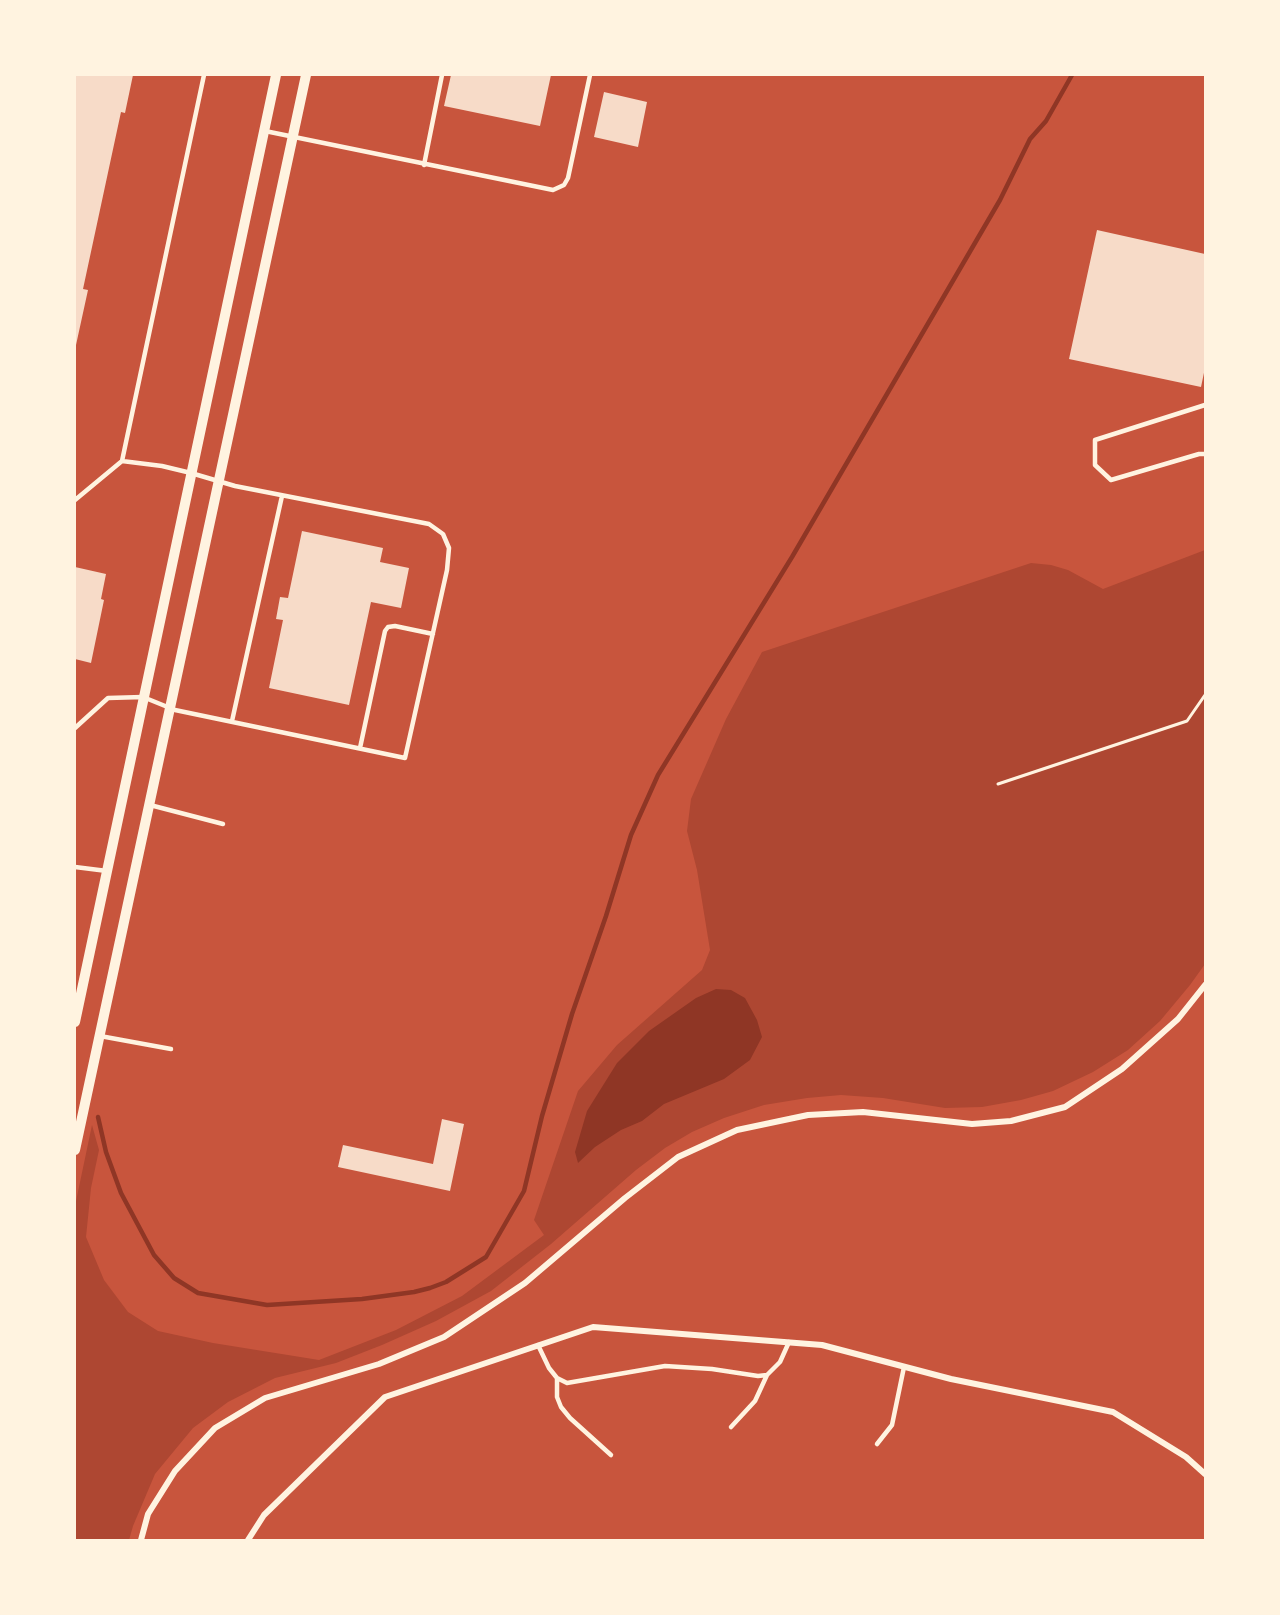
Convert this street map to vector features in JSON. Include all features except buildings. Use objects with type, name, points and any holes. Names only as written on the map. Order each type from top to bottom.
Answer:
[{"type":"street","points":[[75,1022],[276,75]]},
{"type":"street","points":[[75,1150],[306,75]]},
{"type":"street","points":[[141,1540],[148,1514],[175,1471],[214,1428],[266,1398],[379,1364],[444,1337],[525,1283],[678,1157],[736,1130],[808,1115],[864,1112],[972,1124],[1011,1121],[1065,1107],[1122,1069],[1178,1019],[1205,985]]},
{"type":"street","points":[[248,1540],[264,1515],[386,1397],[593,1327],[822,1345],[951,1379],[1113,1412],[1186,1457],[1205,1474]]},
{"type":"lane","points":[[75,500],[122,461],[204,75]]},
{"type":"lane","points":[[424,165],[442,75]]},
{"type":"lane","points":[[265,131],[553,190],[560,188],[568,178],[590,75]]},
{"type":"lane","points":[[1205,405],[1095,440],[1095,465],[1111,480],[1205,454]]},
{"type":"lane","points":[[75,728],[108,698],[143,697],[171,708],[405,758],[447,570],[449,548],[443,534],[429,524],[282,496],[192,473],[122,461]]},
{"type":"lane","points":[[232,721],[282,496]]},
{"type":"lane","points":[[360,748],[385,631],[388,627],[395,626],[433,634]]},
{"type":"lane","points":[[150,805],[223,824]]},
{"type":"lane","points":[[75,867],[107,871]]},
{"type":"lane","points":[[99,1036],[171,1049]]},
{"type":"lane","points":[[538,1346],[549,1368],[557,1378],[567,1383],[665,1366],[766,1376],[774,1371],[789,1342]]},
{"type":"lane","points":[[877,1444],[892,1425],[904,1367]]},
{"type":"lane","points":[[731,1427],[755,1401],[766,1376]]},
{"type":"lane","points":[[557,1378],[557,1397],[561,1407],[611,1455]]},
{"type":"path","points":[[998,784],[1187,721],[1205,695]]},
{"type":"shaded area","points":[[1205,550],[1205,964],[1160,1021],[1128,1050],[1093,1072],[1053,1091],[1021,1100],[982,1107],[945,1108],[883,1098],[841,1095],[807,1098],[764,1105],[724,1118],[692,1132],[665,1148],[636,1170],[551,1244],[491,1291],[436,1321],[382,1345],[336,1363],[275,1378],[228,1402],[193,1428],[155,1474],[129,1540],[75,1540],[75,1206],[92,1125],[99,1150],[91,1188],[86,1237],[104,1280],[128,1312],[158,1331],[213,1343],[319,1360],[396,1330],[462,1296],[544,1235],[534,1220],[578,1091],[617,1045],[702,970],[710,950],[697,870],[687,831],[691,799],[726,719],[762,652],[1031,563],[1068,570],[1103,589]]},
{"type":"shaded area","points":[[716,989],[731,990],[745,998],[757,1020],[762,1037],[750,1060],[724,1079],[664,1104],[642,1121],[621,1130],[595,1147],[578,1163],[575,1152],[587,1111],[617,1063],[649,1031],[696,998]]},
{"type":"waterway","points":[[98,1117],[106,1152],[121,1193],[154,1255],[174,1278],[198,1293],[267,1305],[362,1299],[430,1288],[446,1282],[486,1257],[524,1191],[542,1116],[572,1014],[631,835],[658,775],[792,557],[1000,200],[1030,139],[1046,121],[1072,75]]}]
